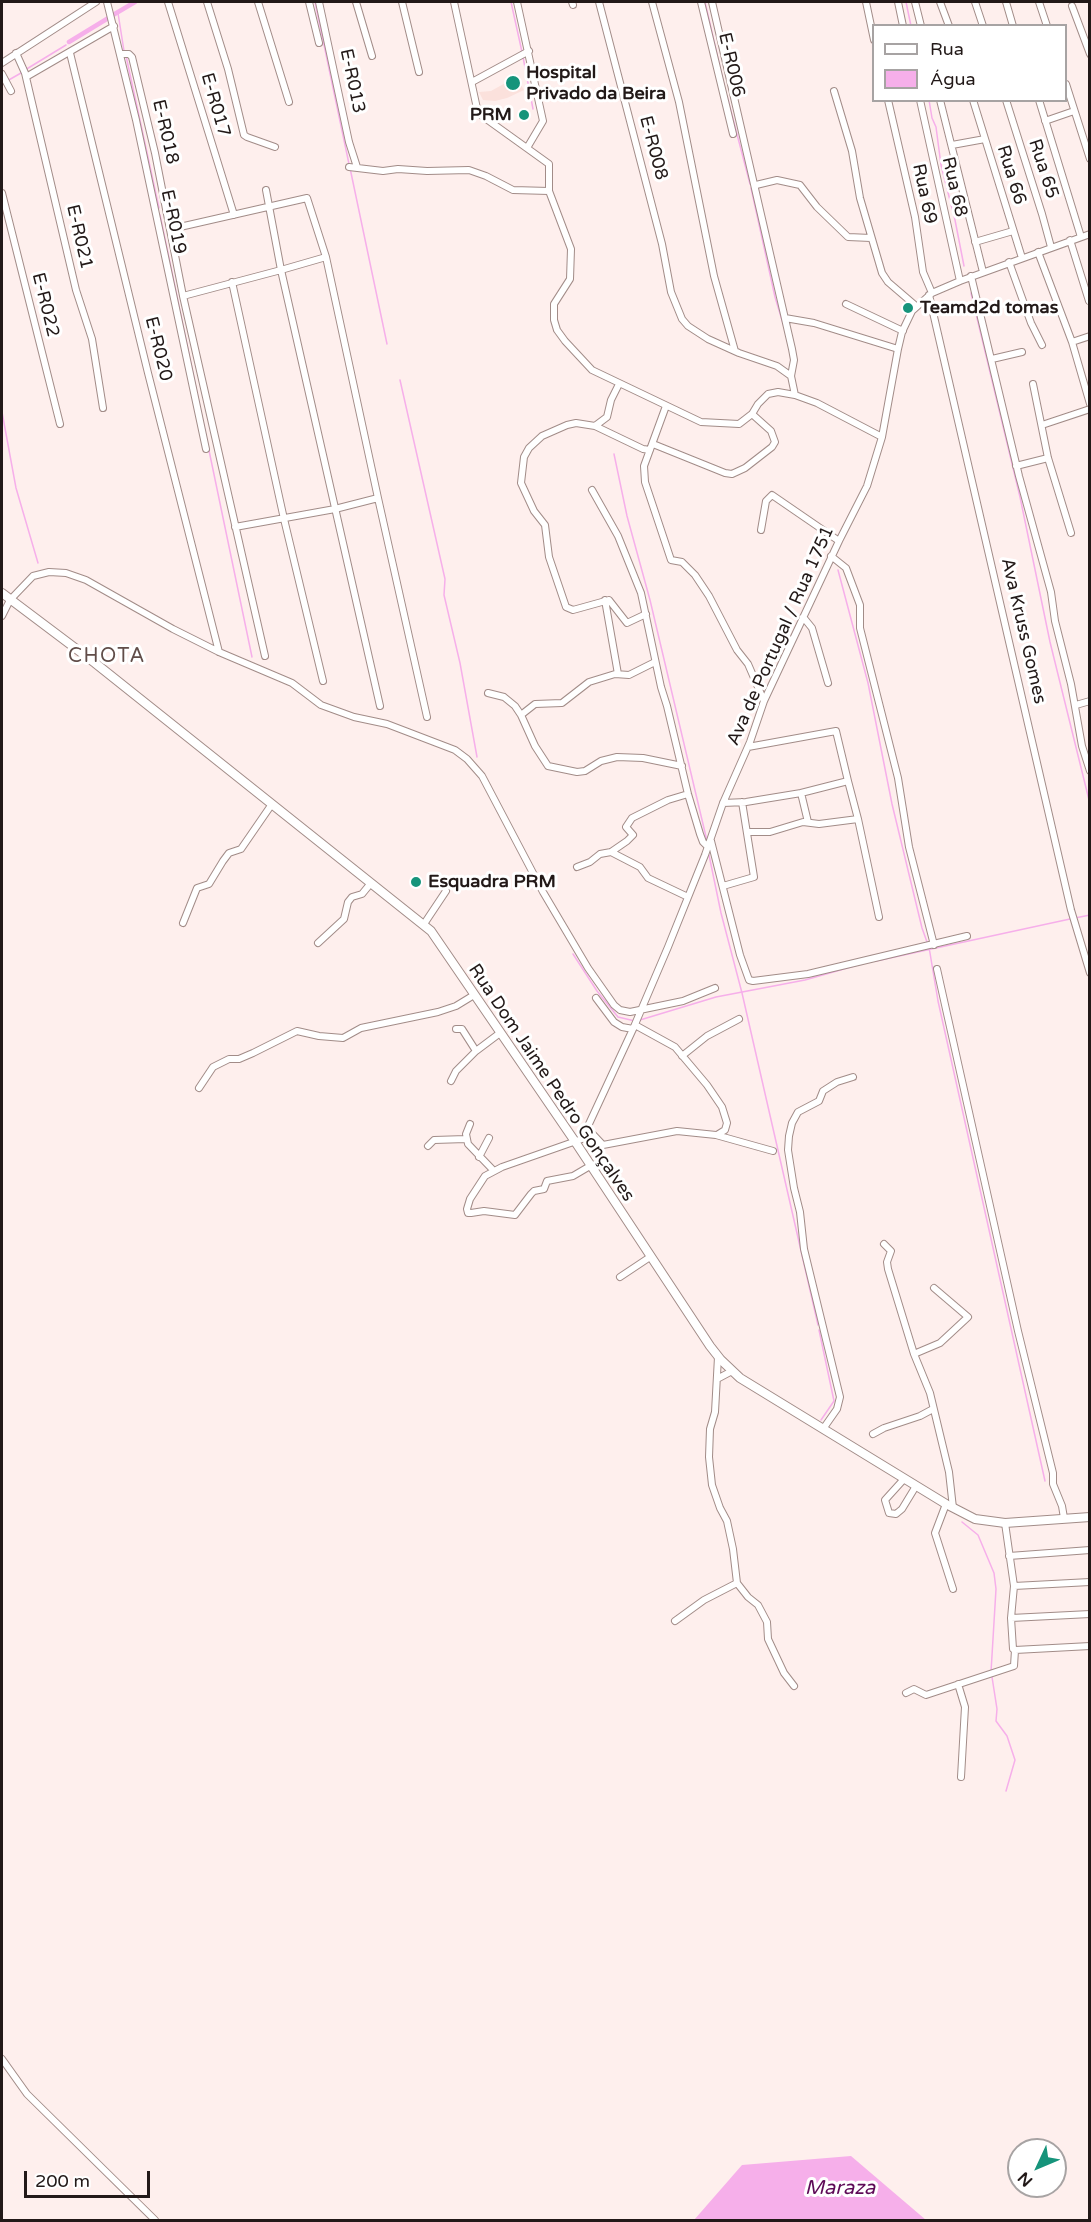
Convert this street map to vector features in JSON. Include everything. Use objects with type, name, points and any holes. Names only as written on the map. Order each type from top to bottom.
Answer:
[{"type":"main road","name":"Rua Dom Jaime Pedro Gonçalves","points":[[2,593],[95,663],[431,930],[718,1357],[732,1371],[773,1399],[904,1479],[950,1506],[984,1521],[1005,1523],[1089,1517]]},
{"type":"street","points":[[2,63],[96,2]]},
{"type":"street","name":"E-R019","points":[[107,2],[121,54],[206,449]]},
{"type":"street","name":"E-R017","points":[[168,2],[234,216]]},
{"type":"street","points":[[207,2],[228,69],[244,135],[275,147]]},
{"type":"street","points":[[258,2],[289,102]]},
{"type":"street","points":[[309,2],[319,43]]},
{"type":"street","name":"E-R013","points":[[319,2],[357,167]]},
{"type":"street","points":[[356,2],[372,56]]},
{"type":"street","points":[[402,2],[419,72]]},
{"type":"street","points":[[454,2],[478,113],[549,164],[549,191],[571,249],[570,279],[554,304],[553,313],[557,330],[592,370],[701,422],[739,424],[752,414],[768,394],[778,392],[795,395],[816,403],[882,437]]},
{"type":"street","points":[[517,2],[543,122],[527,148]]},
{"type":"street","name":"E-R008","points":[[599,2],[659,233],[671,292],[682,319],[696,333],[735,351],[777,366],[791,376]]},
{"type":"street","points":[[652,2],[679,102],[714,276],[735,351]]},
{"type":"street","name":"E-R006","points":[[701,2],[733,135]]},
{"type":"street","points":[[712,2],[756,185],[760,212],[794,360],[791,376],[795,395]]},
{"type":"street","points":[[866,2],[872,35]]},
{"type":"street","points":[[898,2],[903,24]]},
{"type":"street","points":[[915,2],[920,24]]},
{"type":"street","points":[[940,2],[948,24]]},
{"type":"street","points":[[975,2],[981,24]]},
{"type":"street","points":[[1006,2],[1012,24]]},
{"type":"street","points":[[1039,2],[1046,24]]},
{"type":"street","points":[[1072,6],[1089,54]]},
{"type":"street","points":[[25,73],[70,52],[114,26]]},
{"type":"street","points":[[472,82],[529,51]]},
{"type":"street","name":"E-R020","points":[[70,52],[219,652]]},
{"type":"street","name":"E-R021","points":[[16,53],[25,73],[76,290],[92,339],[103,408]]},
{"type":"street","name":"E-R018","points":[[121,54],[129,54],[132,57],[155,153],[183,296],[265,656]]},
{"type":"street","points":[[4,79],[11,91]]},
{"type":"street","points":[[1067,90],[1089,159]]},
{"type":"street","points":[[834,91],[852,151],[860,198],[885,278],[916,306]]},
{"type":"street","name":"Rua 69","points":[[888,102],[915,217],[923,272],[930,294]]},
{"type":"street","name":"Rua 68","points":[[920,102],[960,280]]},
{"type":"street","points":[[941,102],[983,272]]},
{"type":"street","name":"Rua 66","points":[[974,102],[1022,258]]},
{"type":"street","name":"Rua 65","points":[[1007,102],[1051,247]]},
{"type":"street","points":[[1040,102],[1081,237]]},
{"type":"street","points":[[1045,121],[1074,111]]},
{"type":"street","points":[[952,145],[985,139]]},
{"type":"street","points":[[349,167],[382,171],[398,169],[469,170],[513,190],[549,191]]},
{"type":"street","points":[[756,185],[777,180],[800,185],[817,207],[848,237],[871,238]]},
{"type":"street","points":[[266,190],[281,270],[380,706]]},
{"type":"street","name":"E-R022","points":[[2,193],[60,424]]},
{"type":"street","points":[[171,229],[308,198],[326,257],[427,717]]},
{"type":"street","points":[[156,213],[166,211]]},
{"type":"street","points":[[975,242],[1013,231]]},
{"type":"street","name":"Ava de Portugal / Rua 1751","points":[[576,1143],[582,1139],[642,1010],[710,843],[723,803],[748,747],[764,701],[831,556],[867,486],[882,437],[897,349],[916,306],[930,294],[960,280],[1089,234]]},
{"type":"street","points":[[1070,240],[1089,301]]},
{"type":"street","points":[[1038,252],[1072,342],[1089,404]]},
{"type":"street","points":[[183,296],[326,257]]},
{"type":"street","points":[[1010,262],[1031,323],[1042,345]]},
{"type":"street","points":[[971,276],[1016,466],[1051,592],[1055,621],[1082,703],[1089,771]]},
{"type":"street","points":[[232,282],[284,519],[323,681]]},
{"type":"street","name":"Ava Kruss Gomes","points":[[930,294],[1071,910],[1089,973]]},
{"type":"street","points":[[846,304],[903,331]]},
{"type":"street","points":[[785,318],[814,322],[897,349]]},
{"type":"street","points":[[1072,342],[1089,336]]},
{"type":"street","points":[[992,359],[1022,352]]},
{"type":"street","points":[[1081,376],[1089,374]]},
{"type":"street","points":[[595,426],[607,417],[611,400],[619,384]]},
{"type":"street","points":[[1033,384],[1048,458],[1071,534]]},
{"type":"street","points":[[666,406],[648,450],[644,468],[645,482],[671,560],[682,562],[695,575],[709,596],[737,651],[747,664],[764,701]]},
{"type":"street","points":[[1042,425],[1089,409]]},
{"type":"street","points":[[646,614],[627,623],[609,600],[573,610],[566,607],[549,558],[544,525],[534,511],[521,483],[526,452],[542,436],[576,423],[595,426],[648,450],[725,474],[738,472],[772,447],[775,442],[768,428],[752,414]]},
{"type":"street","points":[[1016,466],[1048,458]]},
{"type":"street","points":[[592,490],[618,536],[641,593],[655,662],[688,794],[700,834],[710,843],[745,974],[749,980],[808,974],[967,936]]},
{"type":"street","points":[[761,530],[766,501],[772,495],[839,541]]},
{"type":"street","points":[[235,527],[335,509],[378,498]]},
{"type":"street","points":[[831,556],[846,567],[860,605],[860,628],[898,778],[911,856],[934,945]]},
{"type":"street","points":[[2,616],[10,600],[33,576],[49,572],[66,573],[86,580],[219,652],[292,683],[321,705],[354,717],[387,724],[455,750],[467,759],[482,776],[543,892],[602,990],[620,1010],[630,1012],[682,1001],[715,988]]},
{"type":"street","points":[[604,600],[618,674]]},
{"type":"street","points":[[803,617],[812,628],[828,683]]},
{"type":"street","points":[[522,715],[536,704],[562,703],[586,683],[618,674],[629,675],[655,662]]},
{"type":"street","points":[[488,693],[508,699],[522,715],[535,746],[548,766],[577,772],[584,771],[607,758],[617,757],[643,758],[682,766]]},
{"type":"street","points":[[1082,703],[1089,710]]},
{"type":"street","points":[[748,747],[836,732],[879,917]]},
{"type":"street","points":[[723,803],[801,793],[848,781]]},
{"type":"street","points":[[801,793],[808,822]]},
{"type":"street","points":[[577,867],[590,862],[600,854],[611,852],[633,835],[626,826],[632,818],[668,800],[688,794]]},
{"type":"street","points":[[723,886],[754,877],[742,802]]},
{"type":"street","points":[[183,924],[197,888],[209,884],[229,853],[241,849],[272,804]]},
{"type":"street","points":[[747,832],[770,832],[798,823],[858,819]]},
{"type":"street","points":[[611,852],[640,867],[648,878],[688,897]]},
{"type":"street","points":[[318,944],[344,919],[348,902],[352,897],[362,894],[371,883]]},
{"type":"street","points":[[424,924],[446,891]]},
{"type":"street","points":[[936,969],[1053,1473],[1053,1484],[1064,1518]]},
{"type":"street","points":[[199,1088],[213,1067],[229,1059],[240,1059],[297,1030],[319,1036],[343,1038],[362,1028],[438,1012],[456,1006],[474,995]]},
{"type":"street","points":[[596,998],[614,1022],[621,1027],[634,1027],[670,1043],[682,1056],[711,1091],[725,1115],[727,1128],[716,1135]]},
{"type":"street","points":[[682,1056],[707,1036],[739,1019]]},
{"type":"street","points":[[456,1029],[462,1029],[476,1051]]},
{"type":"street","points":[[451,1081],[456,1071],[476,1051],[500,1033]]},
{"type":"street","points":[[823,1429],[837,1409],[840,1396],[804,1249],[800,1212],[788,1150],[789,1136],[798,1113],[819,1101],[823,1091],[837,1082],[853,1077]]},
{"type":"street","points":[[470,1124],[466,1139],[478,1157],[494,1171]]},
{"type":"street","points":[[587,1128],[603,1145],[677,1131],[716,1135],[773,1151]]},
{"type":"street","points":[[478,1157],[489,1138]]},
{"type":"street","points":[[428,1146],[434,1140],[466,1139]]},
{"type":"street","points":[[576,1143],[526,1158],[485,1176],[470,1199],[468,1213],[484,1211],[515,1215],[534,1191],[544,1189],[547,1181],[573,1176],[590,1166]]},
{"type":"street","points":[[884,1244],[891,1251],[887,1262],[888,1269],[914,1354],[925,1380],[949,1472],[950,1506],[935,1533],[953,1589]]},
{"type":"street","points":[[620,1277],[650,1257]]},
{"type":"street","points":[[914,1354],[940,1343],[968,1317],[934,1288]]},
{"type":"street","points":[[718,1357],[715,1412],[710,1429],[709,1457],[712,1485],[727,1521],[737,1583],[748,1598],[758,1605],[767,1622],[768,1639],[784,1673],[794,1686]]},
{"type":"street","points":[[717,1379],[732,1371]]},
{"type":"street","points":[[873,1434],[933,1409]]},
{"type":"street","points":[[904,1479],[885,1500],[888,1513],[896,1514],[902,1509],[916,1486]]},
{"type":"street","points":[[906,1693],[914,1689],[926,1695],[1013,1667],[1015,1650],[1013,1649],[1011,1618],[1014,1586],[1005,1523]]},
{"type":"street","points":[[1009,1556],[1089,1550]]},
{"type":"street","points":[[1014,1586],[1089,1582]]},
{"type":"street","points":[[675,1620],[704,1600],[737,1583]]},
{"type":"street","points":[[1011,1618],[1089,1614]]},
{"type":"street","points":[[1015,1650],[1089,1646]]},
{"type":"street","points":[[958,1684],[965,1707],[962,1777]]},
{"type":"street","points":[[2,2059],[27,2094],[154,2220]]},
{"type":"shaded area","name":"Hospital Privado da Beira","points":[[516,77],[524,90],[495,101],[483,100],[479,92],[491,91]]},
{"type":"water","name":"Maraza","points":[[851,2156],[926,2220],[694,2220],[742,2165]]},
{"type":"waterway","points":[[113,15],[135,2]]},
{"type":"waterway","points":[[315,2],[349,164]]},
{"type":"waterway","points":[[511,2],[522,52]]},
{"type":"waterway","points":[[705,2],[724,85]]},
{"type":"waterway","points":[[906,2],[911,24]]},
{"type":"waterway","points":[[118,13],[124,51]]},
{"type":"waterway","points":[[69,42],[110,17]]},
{"type":"waterway","points":[[25,70],[66,45]]},
{"type":"waterway","points":[[126,56],[159,208]]},
{"type":"waterway","points":[[523,57],[533,109]]},
{"type":"waterway","points":[[7,81],[21,73]]},
{"type":"waterway","points":[[727,96],[750,184]]},
{"type":"waterway","points":[[929,102],[964,266]]},
{"type":"waterway","points":[[350,168],[387,344]]},
{"type":"waterway","points":[[751,188],[775,297],[785,330]]},
{"type":"waterway","points":[[160,215],[252,657]]},
{"type":"waterway","points":[[971,293],[1020,497],[1050,642],[1090,804]]},
{"type":"waterway","points":[[400,380],[445,579],[444,595],[460,663],[477,757]]},
{"type":"waterway","points":[[2,412],[16,488],[38,563]]},
{"type":"waterway","points":[[614,454],[627,516],[650,600],[707,841]]},
{"type":"waterway","points":[[838,570],[868,683],[892,804],[927,942]]},
{"type":"waterway","points":[[709,855],[818,1325]]},
{"type":"waterway","points":[[1075,918],[1090,915]]},
{"type":"waterway","points":[[876,961],[1070,919]]},
{"type":"waterway","points":[[929,947],[938,1001],[1045,1481]]},
{"type":"waterway","points":[[573,954],[597,991],[618,1017],[635,1021]]},
{"type":"waterway","points":[[640,1020],[716,997],[805,980],[865,963]]},
{"type":"waterway","points":[[819,1330],[834,1401],[821,1420]]},
{"type":"waterway","points":[[962,1522],[978,1535],[994,1573],[996,1589],[991,1672]]},
{"type":"waterway","points":[[992,1677],[997,1709],[996,1721],[1007,1736],[1015,1760],[1006,1791]]},
{"type":"place","name":"Hospital Privado da Beira","points":[[513,83]]},
{"type":"place","name":"PRM","points":[[524,115]]},
{"type":"place","name":"Teamd2d tomas","points":[[908,308]]},
{"type":"place","name":"Esquadra PRM","points":[[416,882]]},
{"type":"district","name":"CHOTA","points":[[107,657]]}]
